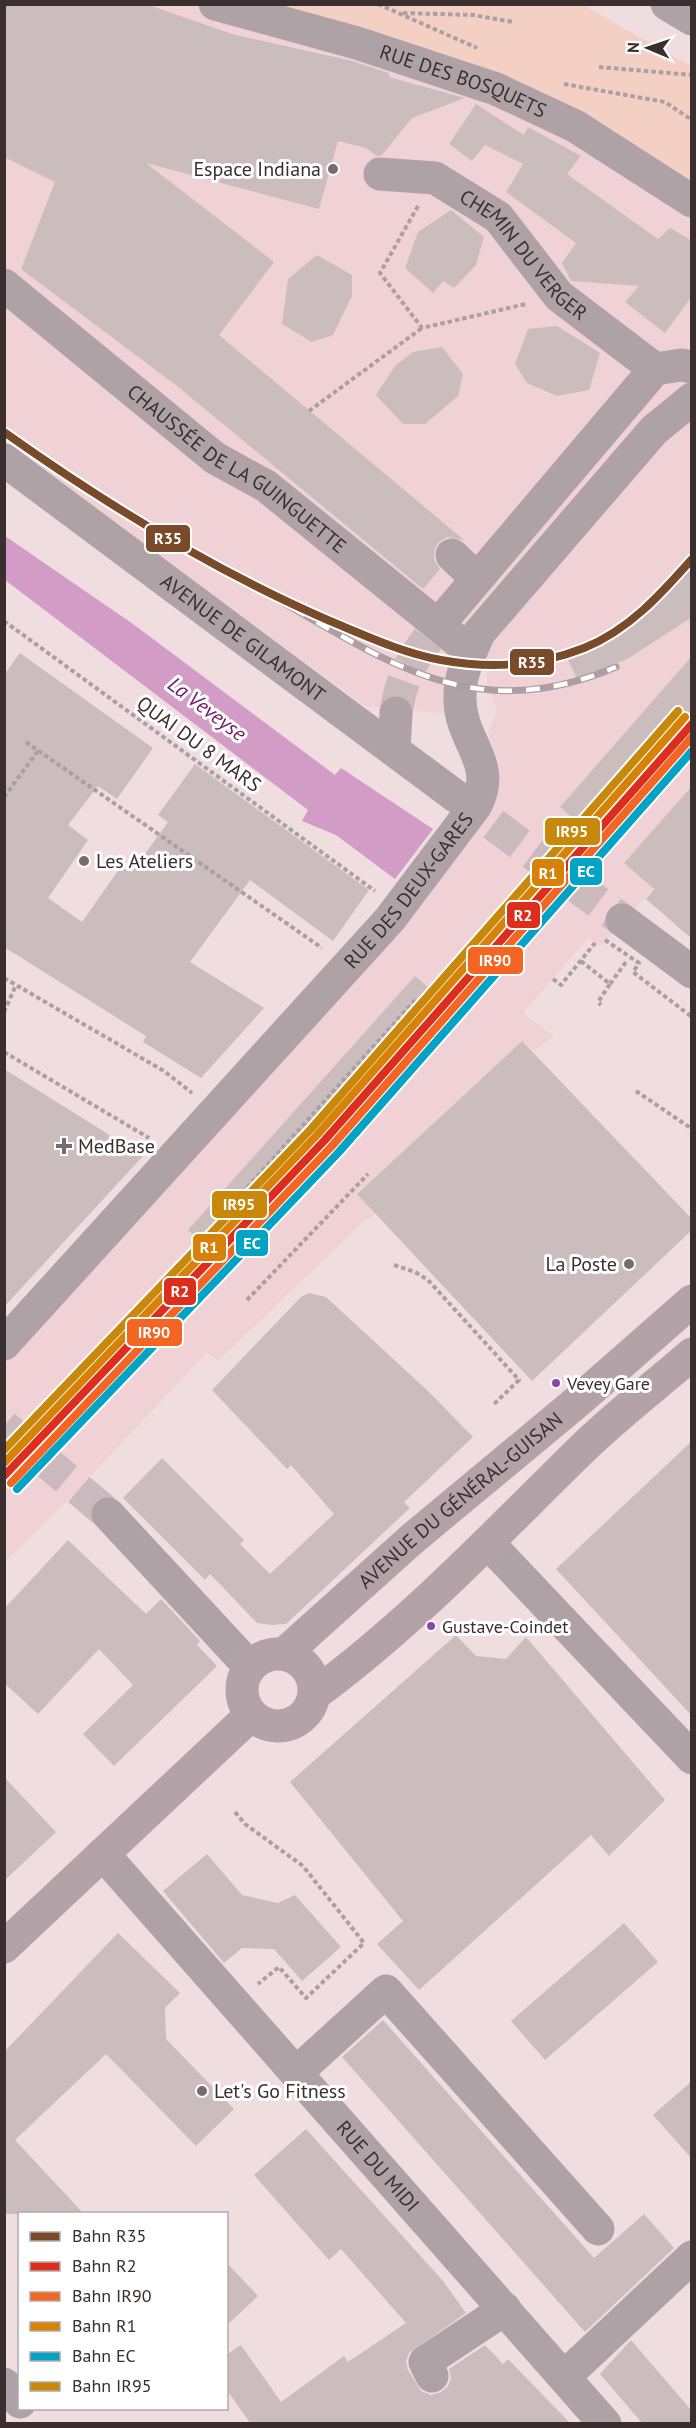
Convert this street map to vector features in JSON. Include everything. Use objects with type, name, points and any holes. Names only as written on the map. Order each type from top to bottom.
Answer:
[{"type":"main road","name":"AVENUE DU GÉNÉRAL-GUISAN","points":[[284,1654],[412,1539],[570,1408],[692,1301]]},
{"type":"main road","name":"AVENUE DU GÉNÉRAL-GUISAN","points":[[315,1694],[352,1666],[489,1544],[583,1448],[692,1354]]},
{"type":"main road","points":[[284,1654],[293,1657],[308,1668],[315,1694],[310,1710],[290,1725],[265,1725],[251,1715],[243,1700],[243,1682],[250,1667],[270,1655],[284,1654]]},
{"type":"main road","points":[[4,1947],[251,1715]]},
{"type":"street","name":"RUE DES BOSQUETS","points":[[214,4],[366,45],[496,89],[575,126],[692,201]]},
{"type":"street","points":[[667,4],[692,19]]},
{"type":"street","name":"CHEMIN DU VERGER","points":[[380,174],[435,178],[498,217],[559,296],[655,369]]},
{"type":"street","name":"CHAUSSÉE DE LA GUINGUETTE","points":[[4,285],[214,458],[266,486],[470,651]]},
{"type":"street","points":[[450,611],[655,369],[681,365],[692,367]]},
{"type":"street","name":"RUE DES DEUX-GARES","points":[[4,1344],[390,919],[480,796],[484,777],[483,764],[466,732],[460,700],[463,674],[470,651],[479,633],[654,430],[692,399]]},
{"type":"street","name":"AVENUE DE GILAMONT","points":[[4,460],[454,795]]},
{"type":"street","points":[[452,555],[476,578]]},
{"type":"street","points":[[394,749],[396,713]]},
{"type":"street","points":[[613,930],[692,972]]},
{"type":"street","points":[[108,1514],[250,1667]]},
{"type":"street","points":[[489,1544],[692,1758]]},
{"type":"street","name":"RUE DU MIDI","points":[[103,1854],[605,2424]]},
{"type":"street","points":[[296,2073],[386,1991],[598,2229]]},
{"type":"street","points":[[564,2377],[692,2257]]},
{"type":"street","points":[[432,2376],[425,2361],[505,2309]]},
{"type":"street","points":[[4,2384],[18,2400]]},
{"type":"street","points":[[27,2410],[38,2424]]},
{"type":"path","points":[[378,4],[485,52]]},
{"type":"path","points":[[399,13],[474,15],[513,22]]},
{"type":"path","points":[[599,67],[692,75]]},
{"type":"path","points":[[422,328],[380,273],[435,178]]},
{"type":"path","points":[[309,411],[422,328],[559,296]]},
{"type":"path","name":"QUAI DU 8 MARS","points":[[4,621],[376,891]]},
{"type":"path","points":[[26,742],[199,866],[347,965]]},
{"type":"path","points":[[4,797],[38,751]]},
{"type":"path","points":[[524,889],[521,885],[529,875]]},
{"type":"path","points":[[613,930],[639,963],[633,972],[692,1017]]},
{"type":"path","points":[[553,979],[561,985],[595,943]]},
{"type":"path","points":[[602,1005],[598,1002],[627,960]]},
{"type":"path","points":[[581,962],[610,984]]},
{"type":"path","points":[[4,978],[164,1071],[199,1100]]},
{"type":"path","points":[[4,1012],[16,985]]},
{"type":"path","points":[[217,1221],[416,999]]},
{"type":"path","points":[[4,1052],[176,1153]]},
{"type":"path","points":[[636,1091],[692,1129]]},
{"type":"path","points":[[247,1300],[368,1174]]},
{"type":"path","points":[[394,1265],[415,1272],[428,1280],[519,1380],[493,1405]]},
{"type":"path","points":[[234,2003],[279,1967],[306,1998],[364,1943],[303,1866],[245,1824],[235,1812]]},
{"type":"shaded area","points":[[5,5],[215,5],[394,54],[691,201],[691,399],[479,633],[462,715],[365,706],[5,443]]},
{"type":"shaded area","points":[[215,5],[583,5],[691,66],[691,201],[575,126]]},
{"type":"shaded area","points":[[691,416],[691,847],[600,947],[588,938],[523,1013],[554,1037],[533,1051],[522,1041],[357,1193],[376,1214],[363,1222],[218,1361],[207,1352],[68,1500],[5,1562],[5,1357],[497,791],[500,768],[488,731],[497,712],[487,683],[487,656],[490,644],[648,458]]},
{"type":"water","name":"La Veveyse","points":[[5,536],[133,624],[335,775],[341,768],[433,829],[395,879],[336,835],[302,821],[308,810],[5,580]]},
{"type":"building","points":[[4,4],[146,4],[232,34],[352,61],[389,73],[389,77],[465,98],[412,118],[382,155],[377,156],[366,148],[338,141],[319,209],[146,163],[274,262],[219,335],[464,540],[447,537],[438,543],[434,551],[434,560],[440,569],[423,589],[177,386],[21,269],[55,182],[4,157]]},
{"type":"building","points":[[476,104],[524,135],[528,127],[581,156],[567,174],[658,239],[670,228],[692,241],[692,296],[665,333],[625,302],[639,286],[571,281],[562,263],[576,243],[506,192],[523,164],[485,145],[472,161],[449,144]]},
{"type":"building","points":[[451,210],[484,237],[476,265],[454,288],[443,281],[433,293],[405,268],[418,232]]},
{"type":"building","points":[[317,255],[352,275],[352,296],[333,335],[312,342],[282,324],[288,279]]},
{"type":"building","points":[[557,326],[600,353],[589,390],[557,396],[527,383],[515,364],[528,329]]},
{"type":"building","points":[[442,347],[463,374],[458,396],[425,424],[403,424],[376,395],[395,366],[413,352]]},
{"type":"building","points":[[692,563],[692,617],[629,658],[577,679],[567,658],[605,640],[632,623],[665,593]]},
{"type":"building","points":[[20,653],[153,748],[117,799],[98,786],[68,825],[88,840],[48,898],[82,922],[122,865],[132,872],[168,822],[158,815],[195,764],[369,890],[333,941],[250,880],[190,962],[264,1008],[201,1078],[143,1042],[146,1036],[4,947],[4,675]]},
{"type":"building","points":[[692,656],[692,712],[587,831],[560,807]]},
{"type":"building","points":[[692,786],[692,939],[646,899],[654,889],[624,863]]},
{"type":"building","points":[[415,976],[438,996],[210,1250],[188,1230]]},
{"type":"building","points":[[522,1041],[692,1219],[692,1230],[532,1381],[357,1194]]},
{"type":"building","points":[[4,1069],[143,1156],[4,1307]]},
{"type":"building","points":[[309,1293],[326,1297],[428,1391],[473,1437],[404,1502],[410,1508],[286,1624],[257,1623],[210,1574],[205,1580],[123,1498],[162,1458],[244,1540],[240,1544],[270,1574],[334,1514],[291,1465],[287,1469],[212,1390],[301,1297]]},
{"type":"building","points":[[692,1441],[692,1716],[556,1569]]},
{"type":"building","points":[[68,1540],[146,1614],[161,1599],[200,1641],[197,1645],[217,1666],[114,1766],[83,1734],[133,1685],[99,1649],[38,1714],[4,1683],[4,1609]]},
{"type":"building","points":[[456,1635],[476,1656],[506,1659],[526,1637],[665,1800],[609,1856],[591,1835],[419,1990],[377,1944],[403,1921],[290,1782]]},
{"type":"building","points":[[4,1777],[56,1832],[4,1881]]},
{"type":"building","points":[[207,1854],[242,1895],[278,1903],[295,1895],[341,1947],[302,1981],[274,1949],[242,1948],[224,1963],[163,1891]]},
{"type":"building","points":[[624,1923],[658,1962],[545,2060],[511,2021]]},
{"type":"building","points":[[118,1933],[180,1993],[165,2008],[166,2039],[234,2109],[196,2146],[106,2054],[15,2140],[82,2212],[4,2214],[4,2052]]},
{"type":"building","points":[[383,2020],[594,2258],[644,2214],[674,2248],[585,2332],[342,2057]]},
{"type":"building","points":[[692,2081],[692,2159],[653,2115]]},
{"type":"building","points":[[306,2129],[443,2281],[466,2313],[409,2353],[406,2361],[408,2370],[421,2391],[431,2395],[441,2392],[448,2386],[451,2378],[449,2369],[485,2345],[503,2364],[508,2359],[571,2424],[251,2424],[228,2392],[228,2354],[241,2345],[281,2402],[344,2356],[348,2362],[406,2323],[341,2249],[329,2260],[254,2175]]},
{"type":"building","points":[[228,2264],[258,2296],[228,2324]]},
{"type":"building","points":[[631,2340],[692,2411],[692,2424],[643,2424],[600,2374]]},
{"type":"tunnel","points":[[396,713],[403,682],[409,669],[422,646],[450,611]]},
{"type":"tunnel","points":[[454,795],[622,920]]},
{"type":"tunnel","points":[[4,1426],[108,1514]]},
{"type":"railway","points":[[268,594],[353,643],[394,663],[434,678],[475,688],[518,690],[565,684],[616,667]]},
{"type":"rail line","name":"R35","points":[[4,432],[122,511],[245,581],[287,602],[371,638],[399,649],[441,660],[495,665],[514,664],[549,659],[584,648],[630,621],[656,598],[692,559]]},
{"type":"rail line","name":"IR95","points":[[4,1450],[311,1129],[678,711]]},
{"type":"rail line","name":"R1","points":[[4,1463],[317,1135],[685,717]]},
{"type":"rail line","name":"R2","points":[[4,1476],[324,1141],[692,724]]},
{"type":"rail line","name":"IR90","points":[[11,1483],[331,1147],[692,737]]},
{"type":"rail line","name":"EC","points":[[17,1489],[338,1153],[692,751]]},
{"type":"place","name":"Espace Indiana","points":[[333,169]]},
{"type":"place","name":"Les Ateliers","points":[[84,861]]},
{"type":"place","name":"MedBase","points":[[64,1146]]},
{"type":"place","name":"La Poste","points":[[629,1264]]},
{"type":"place","name":"Vevey Gare","points":[[556,1383]]},
{"type":"place","name":"Gustave-Coindet","points":[[431,1626]]},
{"type":"place","name":"Let's Go Fitness","points":[[202,2091]]}]
